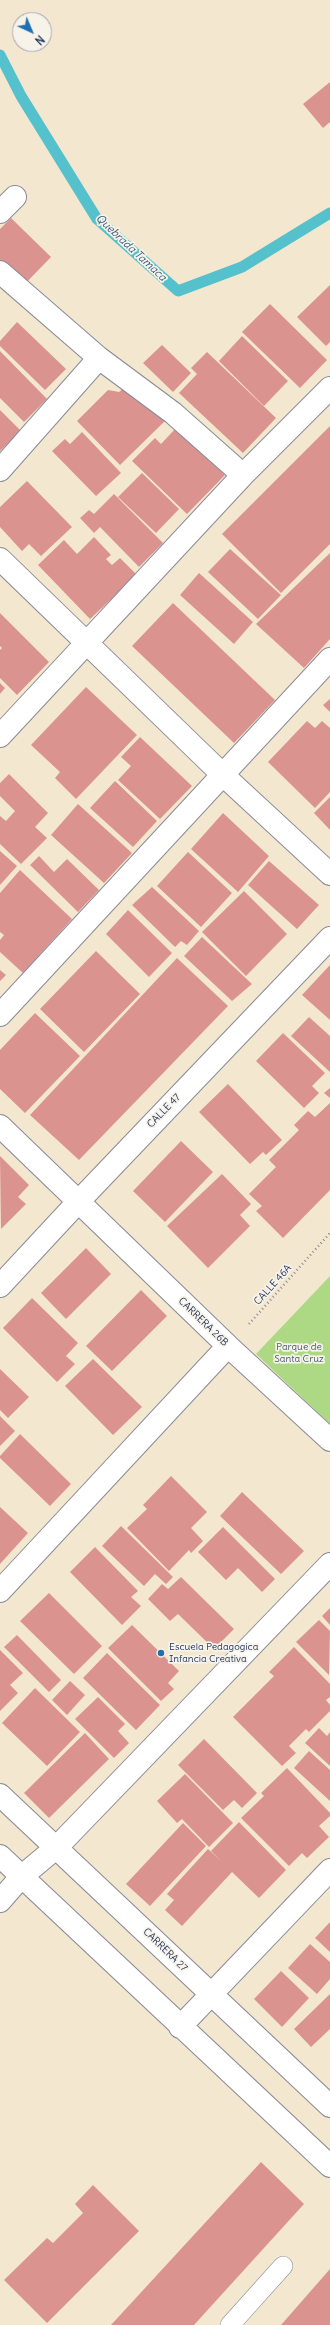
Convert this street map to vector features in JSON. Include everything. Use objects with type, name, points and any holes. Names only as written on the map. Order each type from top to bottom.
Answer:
[{"type":"street","points":[[0,272],[99,358],[173,413],[243,475]]},
{"type":"street","points":[[0,470],[99,358]]},
{"type":"street","points":[[0,736],[243,475],[330,388]]},
{"type":"street","points":[[0,559],[224,775],[330,874]]},
{"type":"street","points":[[0,1015],[224,775],[330,658]]},
{"type":"street","name":"CALLE 47","points":[[0,1286],[78,1202],[330,938]]},
{"type":"street","name":"CARRERA 26B","points":[[0,1126],[228,1346],[330,1440]]},
{"type":"street","points":[[0,1591],[228,1346]]},
{"type":"street","points":[[0,1901],[21,1877],[57,1847],[330,1564]]},
{"type":"street","name":"CARRERA 27","points":[[0,1795],[57,1847],[330,2106]]},
{"type":"street","points":[[0,1856],[180,2027],[330,2166]]},
{"type":"street","points":[[180,2027],[330,1870]]},
{"type":"lane","points":[[230,2325],[283,2266]]},
{"type":"path","name":"CALLE 46A","points":[[228,1346],[330,1234]]},
{"type":"green space","name":"Parque de Santa Cruz","points":[[330,1276],[330,1424],[256,1354]]},
{"type":"building","points":[[330,82],[330,122],[323,128],[303,104]]},
{"type":"building","points":[[11,218],[51,257],[21,288],[0,268],[0,229]]},
{"type":"building","points":[[330,285],[330,342],[326,346],[297,317]]},
{"type":"building","points":[[270,304],[327,360],[300,388],[242,332]]},
{"type":"building","points":[[17,322],[66,369],[45,390],[0,346],[0,341]]},
{"type":"building","points":[[242,336],[288,381],[264,406],[219,361]]},
{"type":"building","points":[[162,345],[191,373],[173,392],[143,363]]},
{"type":"building","points":[[0,351],[47,399],[24,422],[0,398]]},
{"type":"building","points":[[207,352],[276,418],[243,453],[179,393],[197,374],[191,368]]},
{"type":"building","points":[[126,386],[166,420],[120,465],[77,421],[108,390],[119,392]]},
{"type":"building","points":[[0,410],[21,431],[0,451]]},
{"type":"building","points":[[330,426],[330,544],[281,593],[222,534]]},
{"type":"building","points":[[176,428],[225,475],[187,514],[132,461],[155,438],[161,444]]},
{"type":"building","points":[[82,432],[121,473],[96,496],[52,451],[65,439],[70,444]]},
{"type":"building","points":[[142,473],[179,509],[156,533],[118,497]]},
{"type":"building","points":[[27,481],[72,527],[41,556],[29,544],[22,551],[0,527],[0,507]]},
{"type":"building","points":[[114,494],[163,543],[139,567],[100,527],[94,533],[80,518],[89,510],[94,514]]},
{"type":"building","points":[[94,537],[111,555],[106,559],[112,565],[120,558],[137,575],[90,619],[38,565],[64,540],[77,554]]},
{"type":"building","points":[[230,549],[281,595],[258,619],[208,572]]},
{"type":"building","points":[[330,553],[330,639],[304,668],[256,624]]},
{"type":"building","points":[[199,573],[253,622],[234,644],[180,595]]},
{"type":"building","points":[[173,603],[275,700],[234,743],[132,646]]},
{"type":"building","points":[[0,613],[49,662],[17,695],[0,678],[0,650],[2,648],[0,646]]},
{"type":"building","points":[[0,683],[5,688],[0,694]]},
{"type":"building","points":[[86,687],[137,735],[76,799],[55,778],[60,772],[31,745]]},
{"type":"building","points":[[330,699],[330,712],[323,705]]},
{"type":"building","points":[[307,721],[315,728],[322,721],[330,728],[330,792],[315,808],[268,762]]},
{"type":"building","points":[[140,737],[192,786],[160,819],[118,780],[131,766],[121,757]]},
{"type":"building","points":[[9,774],[48,813],[35,827],[47,838],[21,864],[0,844],[0,816],[6,821],[15,811],[0,796],[0,783]]},
{"type":"building","points":[[115,781],[157,821],[133,847],[90,808]]},
{"type":"building","points":[[330,797],[330,830],[314,813]]},
{"type":"building","points":[[78,804],[132,853],[104,883],[51,835]]},
{"type":"building","points":[[223,813],[269,856],[238,892],[191,849]]},
{"type":"building","points":[[0,851],[17,866],[0,885]]},
{"type":"building","points":[[188,852],[232,893],[201,927],[157,886]]},
{"type":"building","points":[[39,856],[54,872],[67,859],[99,890],[78,912],[30,865]]},
{"type":"building","points":[[269,861],[319,905],[297,929],[248,885]]},
{"type":"building","points":[[20,870],[72,919],[23,973],[0,952],[0,940],[4,935],[0,932],[0,893]]},
{"type":"building","points":[[152,887],[199,931],[187,945],[181,941],[175,947],[132,905]]},
{"type":"building","points":[[244,891],[287,934],[246,976],[202,932]]},
{"type":"building","points":[[128,910],[172,953],[149,977],[106,934]]},
{"type":"building","points":[[202,937],[252,984],[232,1001],[184,956]]},
{"type":"building","points":[[96,951],[140,994],[84,1052],[40,1009]]},
{"type":"building","points":[[177,958],[228,1006],[79,1160],[30,1115]]},
{"type":"building","points":[[330,965],[330,1020],[302,995]]},
{"type":"building","points":[[0,970],[6,975],[0,981]]},
{"type":"building","points":[[35,1013],[80,1056],[25,1113],[0,1089],[0,1050]]},
{"type":"building","points":[[309,1017],[330,1036],[330,1072],[291,1036]]},
{"type":"building","points":[[283,1033],[325,1073],[312,1086],[319,1093],[304,1108],[256,1061]]},
{"type":"building","points":[[228,1084],[282,1140],[266,1155],[263,1152],[250,1164],[199,1112]]},
{"type":"building","points":[[330,1088],[330,1098],[324,1093]]},
{"type":"building","points":[[330,1103],[330,1190],[283,1238],[256,1211],[262,1206],[249,1194],[276,1167],[269,1160],[299,1130],[294,1125],[308,1111],[315,1117]]},
{"type":"building","points":[[181,1141],[213,1172],[165,1222],[133,1191]]},
{"type":"building","points":[[0,1156],[29,1185],[18,1197],[26,1204],[1,1229]]},
{"type":"building","points":[[222,1174],[251,1204],[240,1215],[250,1226],[208,1268],[167,1226]]},
{"type":"building","points":[[86,1248],[111,1274],[66,1319],[41,1293]]},
{"type":"building","points":[[141,1290],[167,1316],[112,1371],[86,1346]]},
{"type":"building","points":[[32,1298],[78,1343],[66,1356],[75,1364],[57,1382],[3,1328]]},
{"type":"building","points":[[93,1359],[142,1407],[113,1435],[65,1386]]},
{"type":"building","points":[[0,1369],[29,1397],[8,1418],[0,1410]]},
{"type":"building","points":[[0,1416],[15,1431],[0,1446]]},
{"type":"building","points":[[20,1434],[71,1484],[50,1506],[0,1458],[0,1456]]},
{"type":"building","points":[[171,1476],[207,1512],[191,1528],[203,1541],[191,1553],[189,1550],[169,1571],[127,1528],[147,1509],[143,1505]]},
{"type":"building","points":[[242,1492],[304,1551],[281,1574],[220,1516]]},
{"type":"building","points":[[0,1507],[28,1533],[0,1564]]},
{"type":"building","points":[[121,1526],[173,1577],[166,1584],[155,1574],[144,1586],[102,1546]]},
{"type":"building","points":[[223,1527],[275,1579],[262,1592],[238,1568],[226,1580],[198,1552]]},
{"type":"building","points":[[95,1547],[138,1591],[131,1597],[141,1606],[122,1625],[70,1572]]},
{"type":"building","points":[[181,1577],[234,1629],[214,1649],[178,1614],[170,1621],[148,1599],[162,1584],[168,1589]]},
{"type":"building","points":[[49,1593],[102,1646],[74,1674],[20,1621]]},
{"type":"building","points":[[330,1608],[330,1625],[322,1616]]},
{"type":"building","points":[[319,1620],[330,1631],[329,1675],[296,1642]]},
{"type":"building","points":[[132,1625],[179,1671],[168,1683],[174,1689],[161,1701],[108,1648]]},
{"type":"building","points":[[17,1635],[61,1680],[49,1692],[4,1647]]},
{"type":"building","points":[[294,1647],[330,1684],[330,1697],[326,1700],[330,1705],[330,1711],[309,1732],[306,1729],[289,1746],[296,1753],[282,1766],[233,1717],[274,1676],[269,1672]]},
{"type":"building","points":[[0,1650],[23,1673],[10,1685],[18,1693],[0,1711]]},
{"type":"building","points":[[107,1653],[160,1705],[136,1730],[83,1678]]},
{"type":"building","points":[[70,1681],[85,1695],[67,1715],[52,1700]]},
{"type":"building","points":[[35,1688],[80,1732],[47,1766],[2,1723]]},
{"type":"building","points":[[98,1697],[125,1724],[118,1731],[129,1743],[114,1758],[75,1719]]},
{"type":"building","points":[[319,1728],[327,1736],[330,1732],[330,1766],[305,1743]]},
{"type":"building","points":[[85,1733],[109,1759],[49,1818],[24,1793]]},
{"type":"building","points":[[204,1739],[257,1793],[242,1808],[234,1800],[223,1810],[178,1765]]},
{"type":"building","points":[[309,1751],[330,1770],[330,1801],[294,1768]]},
{"type":"building","points":[[287,1768],[330,1813],[330,1816],[319,1826],[329,1837],[307,1858],[302,1853],[289,1866],[241,1818],[264,1796],[261,1793]]},
{"type":"building","points":[[185,1774],[233,1823],[209,1847],[182,1819],[177,1823],[157,1801]]},
{"type":"building","points":[[239,1822],[286,1870],[259,1898],[232,1872],[182,1926],[165,1910],[174,1900],[167,1894],[208,1849],[222,1862],[211,1851]]},
{"type":"building","points":[[183,1823],[206,1846],[150,1906],[126,1884]]},
{"type":"building","points":[[330,1922],[330,1952],[315,1938]]},
{"type":"building","points":[[310,1944],[330,1962],[330,1979],[317,1994],[288,1968]]},
{"type":"building","points":[[281,1971],[309,1998],[282,2027],[254,1999]]},
{"type":"building","points":[[330,1994],[330,2029],[311,2047],[294,2029]]},
{"type":"building","points":[[261,2162],[304,2204],[194,2325],[111,2325]]},
{"type":"building","points":[[93,2185],[139,2231],[47,2323],[4,2280],[47,2238],[53,2243],[83,2213],[75,2204]]},
{"type":"building","points":[[330,2269],[330,2325],[281,2325]]},
{"type":"waterway","name":"Quebrada Tamaca","points":[[0,55],[21,96],[97,219],[178,291],[242,267],[330,213]]},
{"type":"place","name":"Escuela Pedagogica Infancia Creativa","points":[[161,1653]]}]
